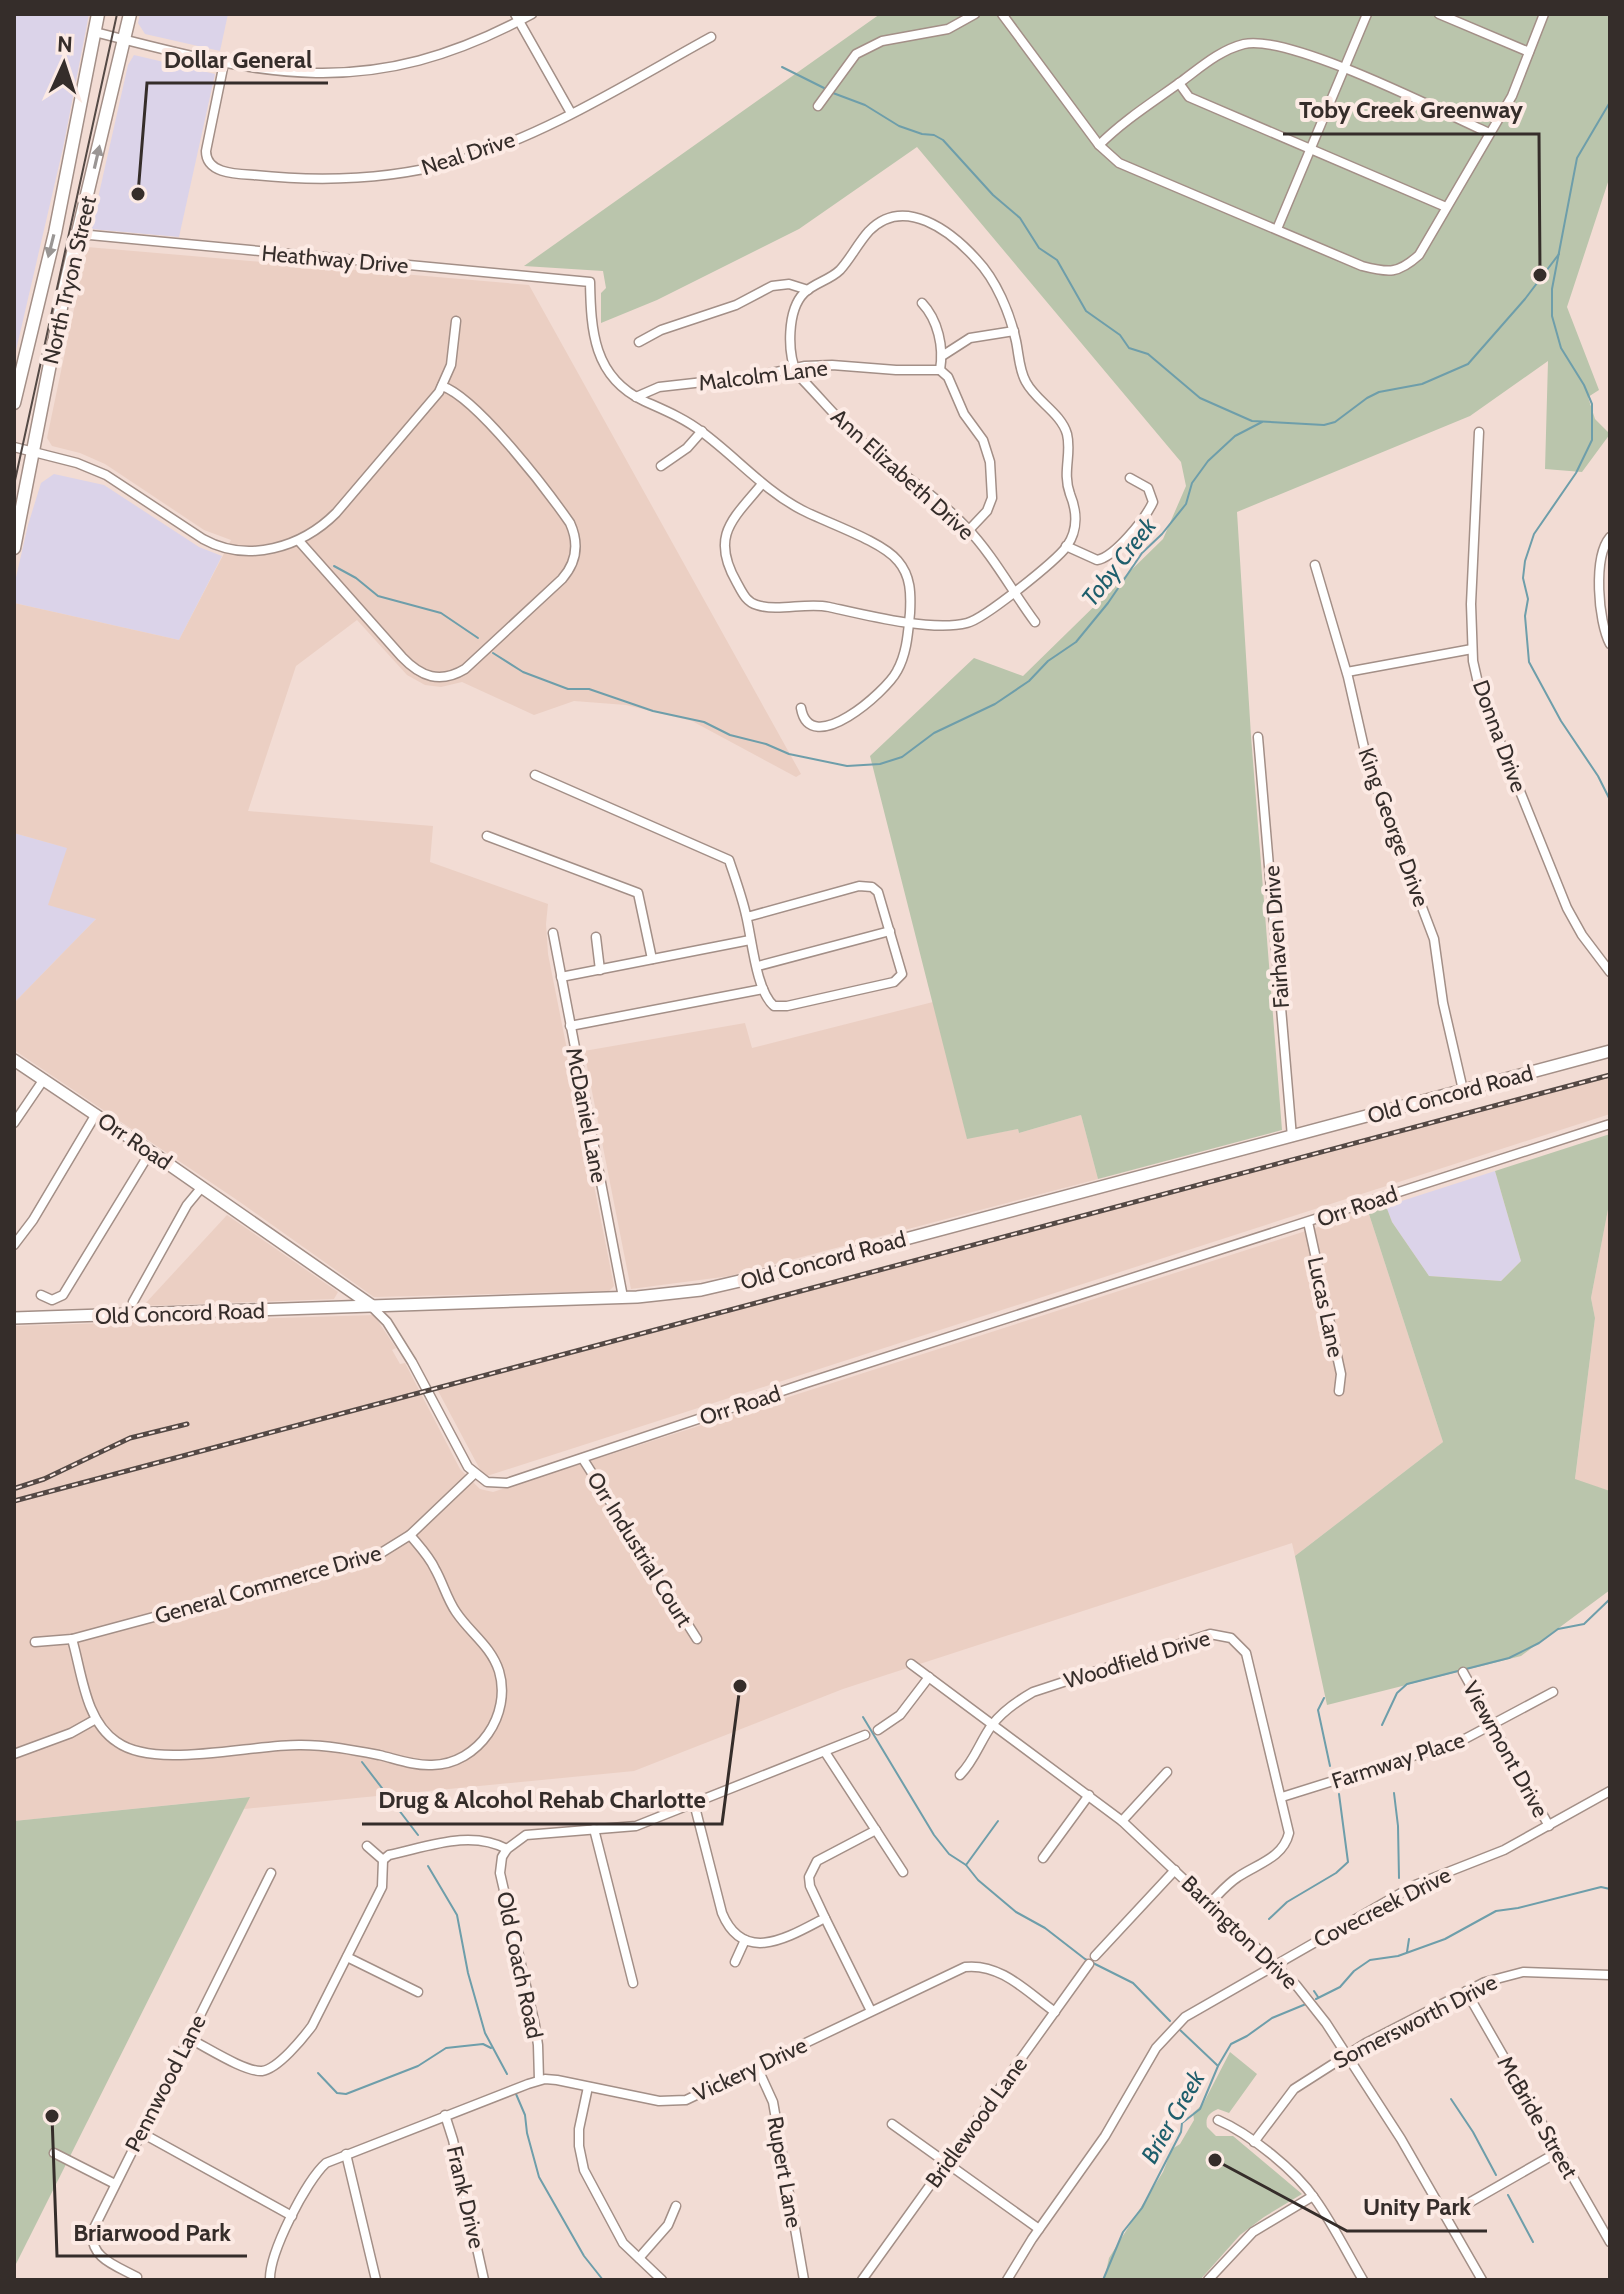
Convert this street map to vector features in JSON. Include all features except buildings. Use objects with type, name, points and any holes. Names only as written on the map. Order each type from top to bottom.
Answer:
[{"type":"main road","name":"North Tryon Street","points":[[14,403],[55,233],[98,14]]},
{"type":"main road","name":"North Tryon Street","points":[[14,548],[54,340],[130,14]]},
{"type":"street","points":[[95,32],[224,63],[287,73],[359,73],[442,55],[472,44],[517,17],[532,14]]},
{"type":"street","points":[[818,106],[856,54],[882,41],[948,29],[975,14]]},
{"type":"street","points":[[1002,14],[1099,145],[1119,163],[1362,266],[1386,272],[1404,268],[1419,255],[1512,96],[1544,14]]},
{"type":"street","points":[[1277,229],[1367,14]]},
{"type":"street","points":[[1439,14],[1529,52]]},
{"type":"street","points":[[517,17],[571,113]]},
{"type":"street","name":"Neal Drive","points":[[224,63],[206,151],[207,160],[213,167],[248,175],[331,180],[428,168],[475,155],[571,113],[711,37]]},
{"type":"street","points":[[1099,145],[1121,123],[1223,51],[1246,43],[1271,42],[1345,68],[1489,133]]},
{"type":"street","points":[[1179,83],[1189,97],[1446,207]]},
{"type":"street","points":[[762,484],[730,521],[725,534],[724,552],[747,599],[759,606],[818,605],[909,622],[964,624],[980,619],[1066,546],[1075,521],[1066,474],[1068,437],[1059,421],[1024,380],[1014,331],[993,282],[979,261],[938,227],[914,216],[891,217],[877,224],[840,270],[808,290],[797,306],[791,327],[790,347],[795,368]]},
{"type":"street","name":"Heathway Drive","points":[[79,234],[590,282],[592,330],[597,349],[609,371],[636,397]]},
{"type":"street","points":[[639,342],[661,330],[736,305],[772,286],[789,284],[808,290]]},
{"type":"street","points":[[922,303],[933,317],[942,356],[940,370],[948,377],[964,414],[983,440],[990,462],[992,498],[987,511],[969,530]]},
{"type":"street","points":[[14,447],[77,463],[106,475],[203,539],[221,547],[253,550],[281,547],[319,529],[336,513],[431,402],[451,365],[456,321]]},
{"type":"street","points":[[942,356],[970,338],[1014,331]]},
{"type":"street","name":"Malcolm Lane","points":[[636,397],[659,387],[757,376],[795,368],[832,365],[876,370],[940,370]]},
{"type":"street","name":"Ann Elizabeth Drive","points":[[795,368],[857,437],[969,530],[1035,622]]},
{"type":"street","points":[[299,541],[402,657],[415,670],[431,677],[453,675],[465,669],[566,576],[576,545],[570,523],[493,427],[462,395],[442,386]]},
{"type":"street","points":[[636,397],[702,431],[762,484],[801,509],[896,558],[903,568],[910,586],[909,622],[903,659],[883,690],[847,717],[830,725],[813,725],[805,720],[801,708]]},
{"type":"street","points":[[661,466],[687,448],[702,431]]},
{"type":"street","name":"Donna Drive","points":[[1479,432],[1472,649],[1480,692],[1567,908],[1582,935],[1610,972]]},
{"type":"street","points":[[1066,546],[1097,560],[1113,553],[1153,502],[1148,488],[1130,478]]},
{"type":"street","points":[[1610,537],[1601,553],[1600,606],[1610,644]]},
{"type":"street","name":"King George Drive","points":[[1315,565],[1347,672],[1373,778],[1434,939],[1443,1003],[1463,1090]]},
{"type":"street","points":[[1347,672],[1472,649]]},
{"type":"street","name":"Fairhaven Drive","points":[[1258,737],[1292,1137]]},
{"type":"street","points":[[535,775],[729,860],[768,1002],[779,1007],[894,982],[902,971],[878,892],[866,885],[747,917]]},
{"type":"street","points":[[487,836],[638,893],[652,959]]},
{"type":"street","points":[[758,966],[890,931]]},
{"type":"street","name":"McDaniel Lane","points":[[553,933],[623,1297]]},
{"type":"street","points":[[596,937],[600,970]]},
{"type":"street","points":[[561,977],[750,940]]},
{"type":"street","points":[[570,1026],[763,989]]},
{"type":"street","name":"Old Concord Road","points":[[14,1318],[623,1297],[732,1284],[1610,1051]]},
{"type":"street","name":"Orr Road","points":[[14,1060],[371,1306],[387,1322],[412,1362],[474,1474],[487,1482],[507,1483],[806,1383],[1610,1124]]},
{"type":"street","points":[[14,1123],[44,1079]]},
{"type":"street","points":[[14,1245],[33,1220],[96,1114]]},
{"type":"street","points":[[41,1295],[52,1300],[63,1295],[146,1159],[154,1154]]},
{"type":"street","points":[[133,1302],[187,1205],[202,1187]]},
{"type":"street","name":"Lucas Lane","points":[[1308,1222],[1341,1374],[1339,1391]]},
{"type":"street","name":"Orr Industrial Court","points":[[583,1459],[697,1639]]},
{"type":"street","name":"General Commerce Drive","points":[[35,1642],[72,1639],[360,1563],[386,1552],[410,1535],[474,1474]]},
{"type":"street","points":[[72,1639],[96,1719],[117,1743],[132,1751],[149,1755],[314,1745],[339,1747],[414,1764],[432,1766],[450,1762],[466,1755],[487,1736],[498,1714],[502,1696],[499,1673],[489,1651],[457,1614],[434,1566],[410,1535]]},
{"type":"street","name":"Woodfield Drive","points":[[960,1775],[972,1762],[993,1724],[1023,1698],[1048,1686],[1210,1634],[1235,1640],[1246,1653],[1289,1833],[1283,1848],[1234,1880],[1210,1903]]},
{"type":"street","name":"Barrington Drive","points":[[911,1664],[1122,1821],[1305,1994],[1347,2055],[1482,2280]]},
{"type":"street","name":"Viewmont Drive","points":[[1463,1672],[1549,1826]]},
{"type":"street","points":[[878,1730],[900,1715],[929,1677]]},
{"type":"street","name":"Farmway Place","points":[[1282,1797],[1444,1748],[1553,1692]]},
{"type":"street","points":[[14,1754],[66,1736],[96,1719]]},
{"type":"street","points":[[188,2038],[253,2069],[263,2071],[271,2068],[312,2026],[382,1887],[383,1860],[389,1855],[459,1840],[483,1840],[507,1849],[526,1835],[636,1826],[865,1735]]},
{"type":"street","points":[[825,1752],[903,1872]]},
{"type":"street","points":[[1122,1821],[1167,1772]]},
{"type":"street","name":"Covecreek Drive","points":[[1007,2280],[1105,2136],[1156,2048],[1166,2035],[1197,2009],[1415,1885],[1504,1850],[1610,1791]]},
{"type":"street","points":[[1043,1858],[1089,1795]]},
{"type":"street","points":[[694,1803],[723,1918],[731,1930],[745,1940],[765,1944],[779,1941],[825,1918]]},
{"type":"street","points":[[594,1829],[633,1983]]},
{"type":"street","points":[[871,2011],[809,1883],[813,1865],[823,1857],[876,1830]]},
{"type":"street","points":[[367,1846],[383,1860]]},
{"type":"street","name":"Old Coach Road","points":[[507,1849],[502,1857],[500,1873],[537,2035],[539,2080]]},
{"type":"street","name":"Bridlewood Lane","points":[[862,2280],[1092,1960],[1175,1870]]},
{"type":"street","name":"Pennwood Lane","points":[[137,2277],[97,2253],[92,2243],[94,2224],[271,1873]]},
{"type":"street","points":[[735,1962],[745,1940]]},
{"type":"street","points":[[347,1957],[418,1992]]},
{"type":"street","name":"Vickery Drive","points":[[270,2280],[275,2247],[318,2171],[331,2160],[539,2080],[557,2080],[659,2101],[679,2101],[702,2094],[956,1970],[974,1966],[1002,1974],[1055,2012]]},
{"type":"street","name":"Somersworth Drive","points":[[1254,2142],[1294,2089],[1347,2055],[1466,1991],[1510,1974],[1610,1975]]},
{"type":"street","name":"McBride Street","points":[[1466,1991],[1610,2242]]},
{"type":"street","name":"Rupert Lane","points":[[757,2067],[773,2102],[804,2280]]},
{"type":"street","points":[[588,2087],[579,2129],[582,2162],[619,2236],[662,2280]]},
{"type":"street","name":"Frank Drive","points":[[445,2115],[484,2280]]},
{"type":"street","points":[[1218,2120],[1254,2142],[1292,2173],[1313,2196],[1363,2280]]},
{"type":"street","points":[[892,2124],[1039,2229]]},
{"type":"street","points":[[140,2132],[292,2216]]},
{"type":"street","points":[[1446,2216],[1558,2152]]},
{"type":"street","points":[[54,2153],[115,2184]]},
{"type":"street","points":[[346,2154],[376,2280]]},
{"type":"street","points":[[1208,2280],[1253,2232],[1313,2196]]},
{"type":"street","points":[[639,2258],[668,2225],[676,2206]]},
{"type":"shaded area","points":[[14,14],[89,14],[63,148],[14,359]]},
{"type":"shaded area","points":[[140,14],[228,14],[220,51],[145,34],[138,23]]},
{"type":"shaded area","points":[[134,55],[215,74],[179,237],[91,229],[128,65]]},
{"type":"shaded area","points":[[87,247],[529,285],[801,774],[796,777],[692,721],[626,705],[574,701],[534,715],[462,682],[441,687],[425,685],[407,675],[357,620],[296,666],[248,811],[433,826],[430,862],[548,904],[548,954],[614,1286],[609,1291],[374,1297],[237,1200],[14,1050],[14,1003],[96,919],[48,905],[67,848],[14,833],[14,603],[179,640],[231,540],[204,530],[105,464],[52,446],[47,438]]},
{"type":"shaded area","points":[[54,474],[104,485],[199,547],[222,556],[179,640],[14,603],[14,586],[41,483]]},
{"type":"shaded area","points":[[14,833],[68,848],[96,919],[14,1003]]},
{"type":"shaded area","points":[[933,1002],[967,1138],[1018,1129],[1019,1133],[1081,1115],[1098,1179],[730,1276],[631,1289],[584,1051],[745,1023],[752,1048]]},
{"type":"shaded area","points":[[1610,1074],[1610,1114],[484,1477],[436,1387],[745,1307]]},
{"type":"shaded area","points":[[1495,1171],[1521,1261],[1501,1281],[1429,1276],[1392,1222],[1386,1206]]},
{"type":"shaded area","points":[[1610,1199],[1610,1491],[1575,1480],[1595,1318],[1591,1298]]},
{"type":"shaded area","points":[[1368,1211],[1443,1442],[1295,1556],[1292,1543],[843,1689],[634,1771],[244,1809],[249,1797],[14,1821],[14,1326],[374,1315],[396,1348],[392,1350],[400,1364],[405,1363],[460,1469],[480,1489],[493,1492]]},
{"type":"shaded area","points":[[227,1215],[338,1292],[334,1299],[143,1306]]},
{"type":"green space","points":[[880,14],[1610,14],[1610,176],[1567,307],[1599,390],[1588,397],[1595,419],[1610,434],[1582,472],[1545,469],[1548,361],[1470,416],[1237,512],[1282,1130],[1098,1179],[1081,1115],[1019,1133],[1018,1129],[967,1139],[870,756],[974,658],[1023,676],[1163,539],[1186,486],[1181,462],[917,147],[799,229],[657,300],[601,323],[601,293],[606,288],[603,271],[524,266]]},
{"type":"green space","points":[[1610,1134],[1610,1199],[1591,1298],[1595,1318],[1575,1479],[1610,1491],[1610,1590],[1521,1656],[1327,1705],[1295,1556],[1443,1442],[1368,1211],[1386,1206],[1392,1222],[1429,1276],[1501,1281],[1521,1261],[1495,1171]]},
{"type":"green space","points":[[250,1797],[14,2268],[14,1821]]},
{"type":"green space","points":[[1230,2052],[1257,2074],[1229,2113],[1218,2109],[1210,2114],[1207,2127],[1216,2136],[1233,2136],[1302,2194],[1240,2235],[1200,2280],[1104,2280],[1109,2258],[1163,2172],[1172,2149],[1180,2144],[1194,2120],[1193,2113],[1203,2104]]},
{"type":"waterway","points":[[782,67],[824,88]]},
{"type":"waterway","points":[[833,93],[865,105],[899,126],[943,140],[993,195],[1020,218],[1039,248],[1057,260],[1086,311],[1120,335],[1129,348],[1148,354],[1200,398],[1252,421],[1324,425],[1335,422],[1379,392],[1422,384],[1468,364],[1525,299],[1559,254]]},
{"type":"waterway","points":[[1610,102],[1577,158],[1552,289],[1552,316],[1561,348],[1592,404],[1592,440],[1576,473],[1534,534],[1523,578],[1528,599],[1525,616],[1529,662],[1610,800]]},
{"type":"waterway","name":"Toby Creek","points":[[493,653],[523,672],[568,689],[589,689],[653,711],[704,722],[730,735],[766,744],[789,754],[847,766],[880,764],[902,757],[934,733],[995,704],[1029,681],[1048,661],[1076,642],[1108,603],[1142,553],[1186,504],[1192,483],[1208,461],[1235,436],[1262,422]]},
{"type":"waterway","name":"Toby Creek","points":[[334,566],[356,578],[378,596],[441,613],[478,638]]},
{"type":"waterway","points":[[1382,1725],[1397,1693],[1407,1684],[1509,1658],[1558,1629],[1584,1624],[1610,1599]]},
{"type":"waterway","points":[[1324,1698],[1318,1710],[1330,1766]]},
{"type":"waterway","points":[[863,1717],[934,1835],[949,1854],[966,1865],[978,1880],[1016,1912],[1045,1928],[1085,1959],[1133,1983],[1170,2021]]},
{"type":"waterway","points":[[362,1762],[418,1835]]},
{"type":"waterway","points":[[1394,1793],[1399,1878]]},
{"type":"waterway","points":[[1269,1919],[1287,1902],[1336,1873],[1348,1862],[1339,1794]]},
{"type":"waterway","points":[[966,1865],[998,1821]]},
{"type":"waterway","points":[[428,1866],[457,1915],[468,1973],[485,2033],[507,2074]]},
{"type":"waterway","name":"Brier Creek","points":[[1316,1999],[1340,1987],[1354,1971],[1370,1960],[1398,1956],[1445,1939],[1496,1911],[1601,1887],[1610,1889]]},
{"type":"waterway","points":[[1407,1952],[1409,1939]]},
{"type":"waterway","points":[[1314,1991],[1318,1997]]},
{"type":"waterway","name":"Brier Creek","points":[[1103,2280],[1123,2232],[1142,2208],[1181,2132],[1182,2123],[1200,2109],[1231,2044],[1272,2018],[1306,2004]]},
{"type":"waterway","points":[[1179,2029],[1217,2065]]},
{"type":"waterway","points":[[318,2073],[337,2093],[346,2094],[418,2066],[446,2048],[483,2044],[491,2048]]},
{"type":"waterway","points":[[516,2094],[525,2115],[539,2177],[584,2256],[603,2280]]},
{"type":"waterway","points":[[1451,2099],[1496,2175]]},
{"type":"waterway","points":[[1508,2195],[1533,2242]]},
{"type":"tram line","points":[[14,485],[117,14]]},
{"type":"railway","points":[[14,1501],[1610,1075]]},
{"type":"railway","points":[[16,1488],[44,1479],[130,1438],[187,1424]]},
{"type":"place","name":"Dollar General","points":[[138,194]]},
{"type":"place","name":"Toby Creek Greenway","points":[[1540,275]]},
{"type":"place","name":"Drug & Alcohol Rehab Charlotte","points":[[740,1686]]},
{"type":"place","name":"Briarwood Park","points":[[52,2116]]},
{"type":"place","name":"Unity Park","points":[[1215,2160]]}]
